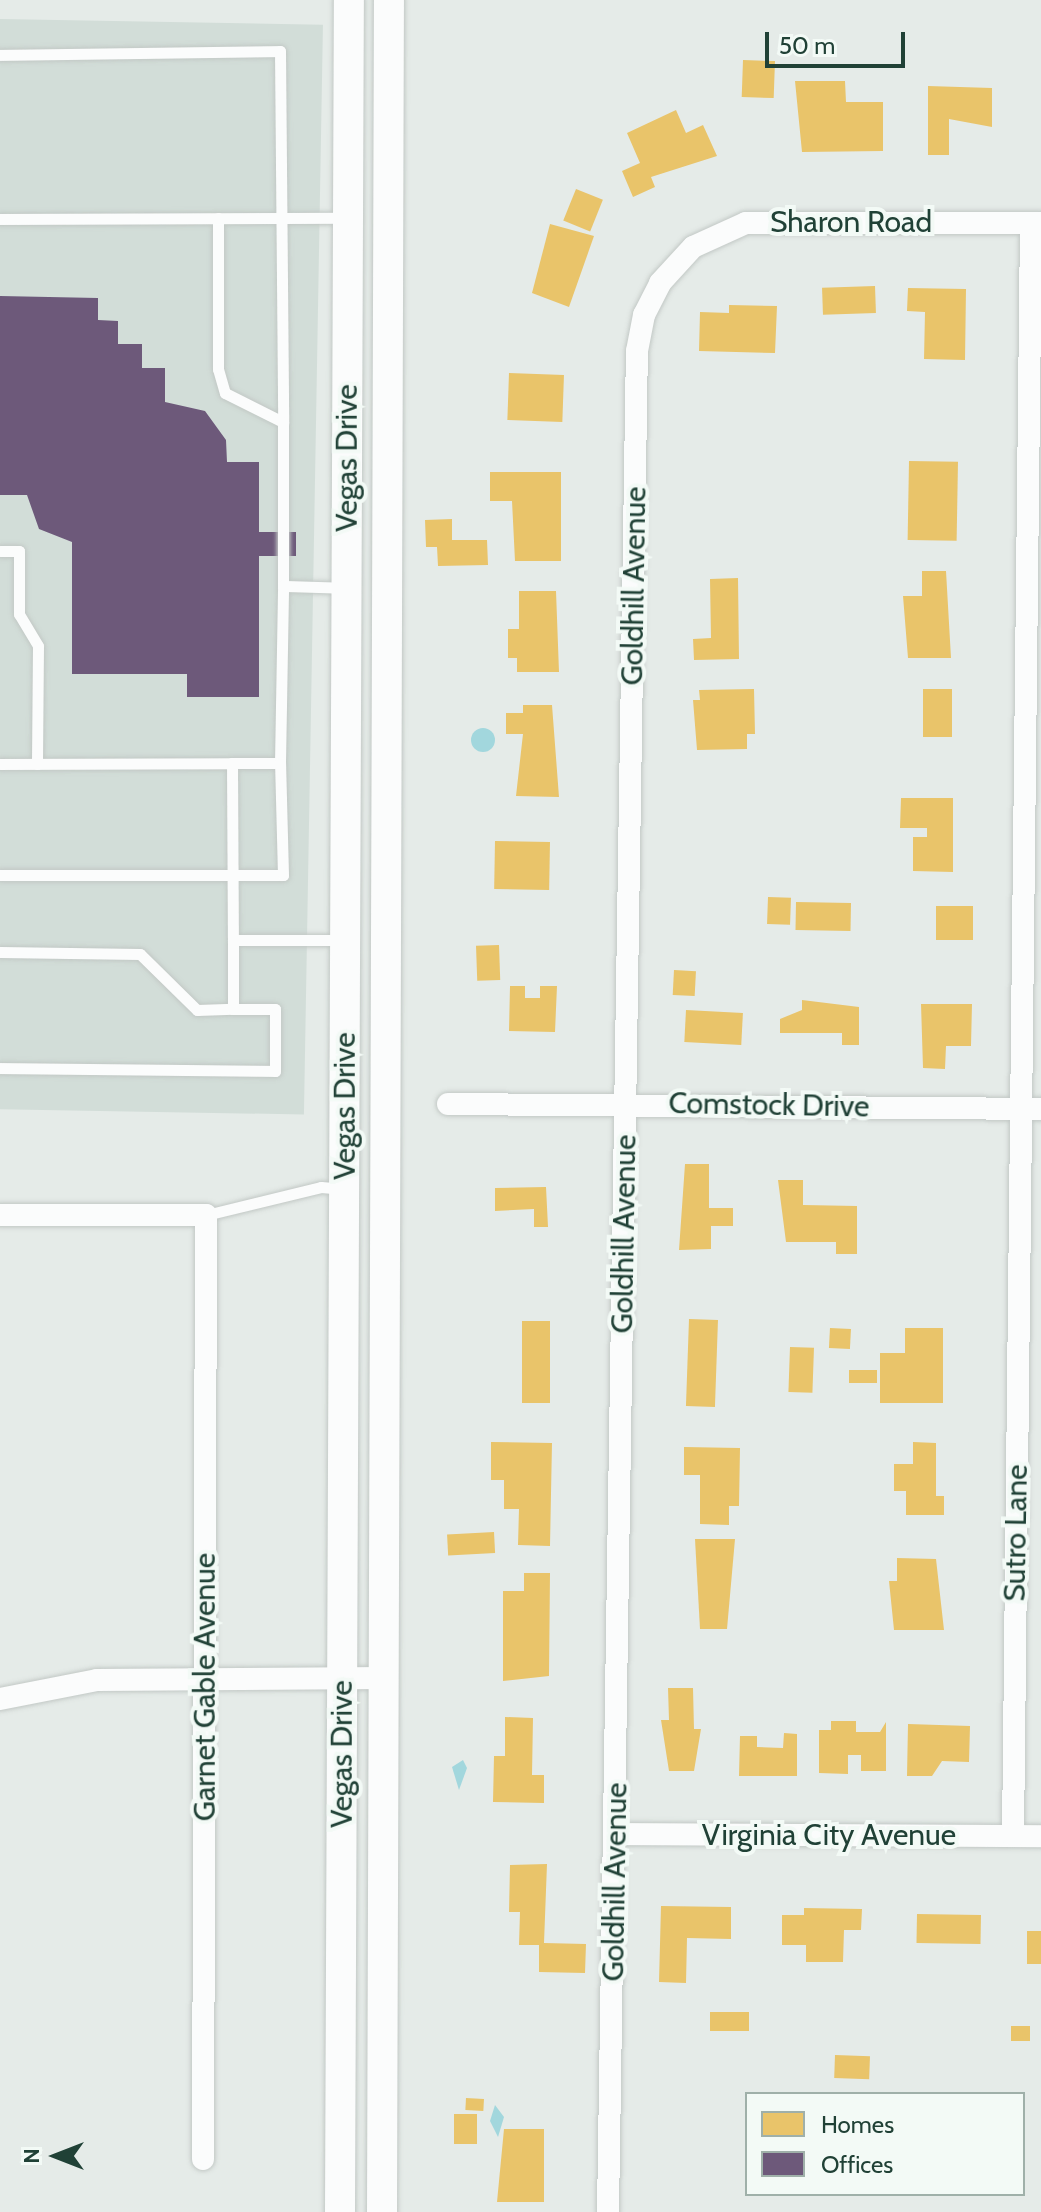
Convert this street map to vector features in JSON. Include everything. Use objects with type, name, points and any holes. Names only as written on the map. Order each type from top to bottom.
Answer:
[{"type":"main road","name":"Vegas Drive","points":[[340,2212],[349,0]]},
{"type":"main road","name":"Vegas Drive","points":[[382,2212],[389,0]]},
{"type":"main road","points":[[345,940],[386,939]]},
{"type":"street","name":"Sharon Road","points":[[674,264],[719,232],[768,220],[1036,223]]},
{"type":"street","name":"Sutro Lane","points":[[1013,1836],[1030,1109],[1036,223]]},
{"type":"street","name":"Goldhill Avenue","points":[[608,2212],[617,1834],[637,351],[644,315],[674,264]]},
{"type":"street","name":"Comstock Drive","points":[[448,1104],[626,1102],[1030,1109]]},
{"type":"street","points":[[0,1215],[206,1215]]},
{"type":"street","name":"Garnet Gable Avenue","points":[[203,2159],[206,1215]]},
{"type":"street","points":[[0,1699],[97,1680],[384,1678]]},
{"type":"street","name":"Virginia City Avenue","points":[[617,1834],[1041,1836]]},
{"type":"lane","points":[[0,55],[280,51],[284,217],[280,763],[283,875],[233,878],[0,875]]},
{"type":"lane","points":[[218,218],[218,369],[225,393],[283,422]]},
{"type":"lane","points":[[0,219],[348,218]]},
{"type":"lane","points":[[0,551],[19,551],[19,614],[38,646],[37,764]]},
{"type":"lane","points":[[283,586],[347,588]]},
{"type":"lane","points":[[232,763],[233,1009]]},
{"type":"lane","points":[[0,764],[280,763]]},
{"type":"lane","points":[[233,940],[345,940]]},
{"type":"lane","points":[[0,952],[140,954],[197,1010],[275,1009],[275,1071],[0,1068]]},
{"type":"lane","points":[[206,1215],[321,1187],[344,1190]]},
{"type":"shaded area","points":[[0,19],[323,25],[304,1114],[0,1109]]},
{"type":"water","points":[[483,728],[492,731],[495,740],[492,749],[483,752],[474,749],[471,740],[474,731]]},
{"type":"water","points":[[463,1760],[467,1768],[459,1790],[452,1767]]},
{"type":"water","points":[[495,2105],[504,2117],[498,2137],[490,2121]]},
{"type":"building: Homes","points":[[743,60],[775,61],[774,98],[742,97]]},
{"type":"building: Homes","points":[[795,81],[845,81],[846,102],[883,102],[883,151],[802,152]]},
{"type":"building: Homes","points":[[928,86],[992,88],[992,127],[949,119],[949,155],[928,155]]},
{"type":"building: Homes","points":[[676,110],[686,133],[703,125],[717,156],[651,177],[655,187],[633,197],[622,171],[640,163],[627,133]]},
{"type":"building: Homes","points":[[576,189],[603,200],[590,231],[563,221]]},
{"type":"building: Homes","points":[[550,224],[594,236],[569,307],[532,293]]},
{"type":"building: Homes","points":[[875,286],[876,313],[823,315],[822,288]]},
{"type":"building: Homes","points":[[908,288],[966,289],[965,360],[924,359],[925,312],[907,311]]},
{"type":"building: Homes","points":[[729,305],[777,306],[775,353],[699,351],[700,312],[729,313]]},
{"type":"building: Homes","points":[[509,373],[564,375],[562,422],[507,420]]},
{"type":"building: Homes","points":[[909,461],[958,462],[957,541],[908,540]]},
{"type":"building: Homes","points":[[490,472],[561,472],[561,561],[515,561],[512,501],[490,501]]},
{"type":"building: Homes","points":[[452,519],[452,540],[487,540],[488,565],[438,566],[437,547],[426,547],[425,520]]},
{"type":"building: Homes","points":[[922,571],[946,571],[951,658],[908,658],[903,596],[922,596]]},
{"type":"building: Homes","points":[[738,578],[739,659],[694,660],[693,639],[711,638],[710,579]]},
{"type":"building: Homes","points":[[519,591],[556,591],[559,672],[517,672],[517,658],[508,658],[508,629],[519,629]]},
{"type":"building: Homes","points":[[754,689],[755,734],[747,734],[747,749],[697,750],[693,700],[700,700],[699,690]]},
{"type":"building: Homes","points":[[923,689],[952,689],[952,737],[923,737]]},
{"type":"building: Homes","points":[[523,705],[552,705],[559,797],[516,796],[523,734],[506,734],[506,713],[523,713]]},
{"type":"building: Homes","points":[[901,798],[953,798],[953,872],[913,871],[913,837],[927,837],[927,828],[900,828]]},
{"type":"building: Homes","points":[[495,841],[550,842],[549,890],[494,889]]},
{"type":"building: Homes","points":[[768,897],[791,898],[790,925],[767,924]]},
{"type":"building: Homes","points":[[796,902],[851,903],[851,931],[796,930]]},
{"type":"building: Homes","points":[[936,906],[973,906],[973,940],[936,940]]},
{"type":"building: Homes","points":[[499,945],[500,980],[477,981],[476,946]]},
{"type":"building: Homes","points":[[674,970],[696,971],[695,996],[673,995]]},
{"type":"building: Homes","points":[[510,986],[525,986],[525,998],[540,998],[540,986],[557,986],[555,1032],[509,1031]]},
{"type":"building: Homes","points":[[802,1000],[859,1007],[859,1045],[842,1045],[842,1033],[780,1033],[780,1019],[802,1010]]},
{"type":"building: Homes","points":[[921,1004],[972,1004],[971,1046],[946,1046],[945,1069],[923,1068]]},
{"type":"building: Homes","points":[[686,1010],[743,1013],[741,1045],[684,1042]]},
{"type":"building: Homes","points":[[685,1164],[709,1164],[709,1208],[733,1208],[733,1226],[711,1226],[711,1249],[679,1250]]},
{"type":"building: Homes","points":[[778,1180],[803,1180],[803,1205],[857,1206],[857,1254],[836,1254],[836,1242],[786,1242]]},
{"type":"building: Homes","points":[[546,1187],[548,1227],[534,1227],[534,1209],[495,1211],[495,1188]]},
{"type":"building: Homes","points":[[689,1319],[718,1320],[715,1407],[686,1406]]},
{"type":"building: Homes","points":[[522,1321],[550,1321],[550,1403],[522,1403]]},
{"type":"building: Homes","points":[[830,1328],[851,1329],[850,1349],[829,1348]]},
{"type":"building: Homes","points":[[905,1328],[943,1328],[943,1403],[880,1403],[880,1353],[905,1353]]},
{"type":"building: Homes","points":[[790,1347],[814,1348],[812,1393],[788,1392]]},
{"type":"building: Homes","points":[[849,1370],[877,1370],[877,1383],[849,1383]]},
{"type":"building: Homes","points":[[491,1442],[552,1443],[550,1546],[518,1545],[519,1509],[504,1509],[504,1480],[491,1480]]},
{"type":"building: Homes","points":[[913,1442],[936,1443],[936,1496],[944,1496],[944,1515],[906,1515],[906,1491],[894,1491],[894,1464],[913,1464]]},
{"type":"building: Homes","points":[[684,1447],[740,1448],[739,1506],[729,1506],[729,1525],[700,1524],[700,1475],[684,1475]]},
{"type":"building: Homes","points":[[494,1532],[495,1553],[448,1555],[447,1534]]},
{"type":"building: Homes","points":[[695,1539],[735,1539],[727,1629],[700,1629]]},
{"type":"building: Homes","points":[[897,1558],[936,1559],[944,1630],[894,1630],[889,1581],[897,1581]]},
{"type":"building: Homes","points":[[524,1573],[550,1573],[549,1676],[503,1681],[503,1591],[524,1591]]},
{"type":"building: Homes","points":[[668,1688],[693,1688],[694,1729],[701,1729],[694,1771],[669,1771],[661,1720],[669,1720]]},
{"type":"building: Homes","points":[[505,1717],[533,1718],[532,1775],[544,1775],[544,1803],[493,1802],[494,1756],[505,1756]]},
{"type":"building: Homes","points":[[831,1721],[856,1721],[856,1732],[880,1732],[886,1722],[886,1771],[861,1771],[861,1755],[848,1755],[848,1774],[819,1773],[819,1730],[831,1730]]},
{"type":"building: Homes","points":[[908,1724],[970,1726],[969,1762],[942,1761],[932,1776],[907,1776]]},
{"type":"building: Homes","points":[[784,1733],[797,1734],[797,1776],[739,1776],[740,1736],[757,1736],[757,1747],[783,1748]]},
{"type":"building: Homes","points":[[547,1864],[544,1943],[586,1944],[585,1973],[539,1972],[539,1945],[519,1945],[520,1912],[509,1912],[510,1865]]},
{"type":"building: Homes","points":[[661,1906],[731,1907],[731,1939],[687,1938],[686,1983],[659,1982]]},
{"type":"building: Homes","points":[[804,1908],[862,1909],[861,1930],[844,1930],[843,1962],[806,1962],[806,1945],[782,1945],[782,1915],[804,1915]]},
{"type":"building: Homes","points":[[917,1914],[981,1915],[980,1944],[916,1943]]},
{"type":"building: Homes","points":[[1027,1931],[1041,1931],[1041,1964],[1027,1964]]},
{"type":"building: Homes","points":[[710,2012],[749,2012],[749,2031],[710,2031]]},
{"type":"building: Homes","points":[[1011,2026],[1030,2026],[1030,2041],[1011,2041]]},
{"type":"building: Homes","points":[[835,2055],[870,2056],[869,2079],[834,2078]]},
{"type":"building: Homes","points":[[466,2098],[484,2099],[483,2111],[465,2110]]},
{"type":"building: Homes","points":[[454,2114],[477,2114],[477,2144],[454,2144]]},
{"type":"building: Homes","points":[[504,2129],[544,2129],[544,2202],[497,2202]]},
{"type":"building: Offices","points":[[0,296],[98,298],[98,320],[118,321],[118,344],[142,344],[142,368],[165,368],[165,402],[205,411],[226,440],[227,462],[259,462],[259,532],[296,532],[296,556],[259,556],[259,697],[187,697],[187,674],[72,674],[72,542],[39,529],[27,495],[0,495]]}]
